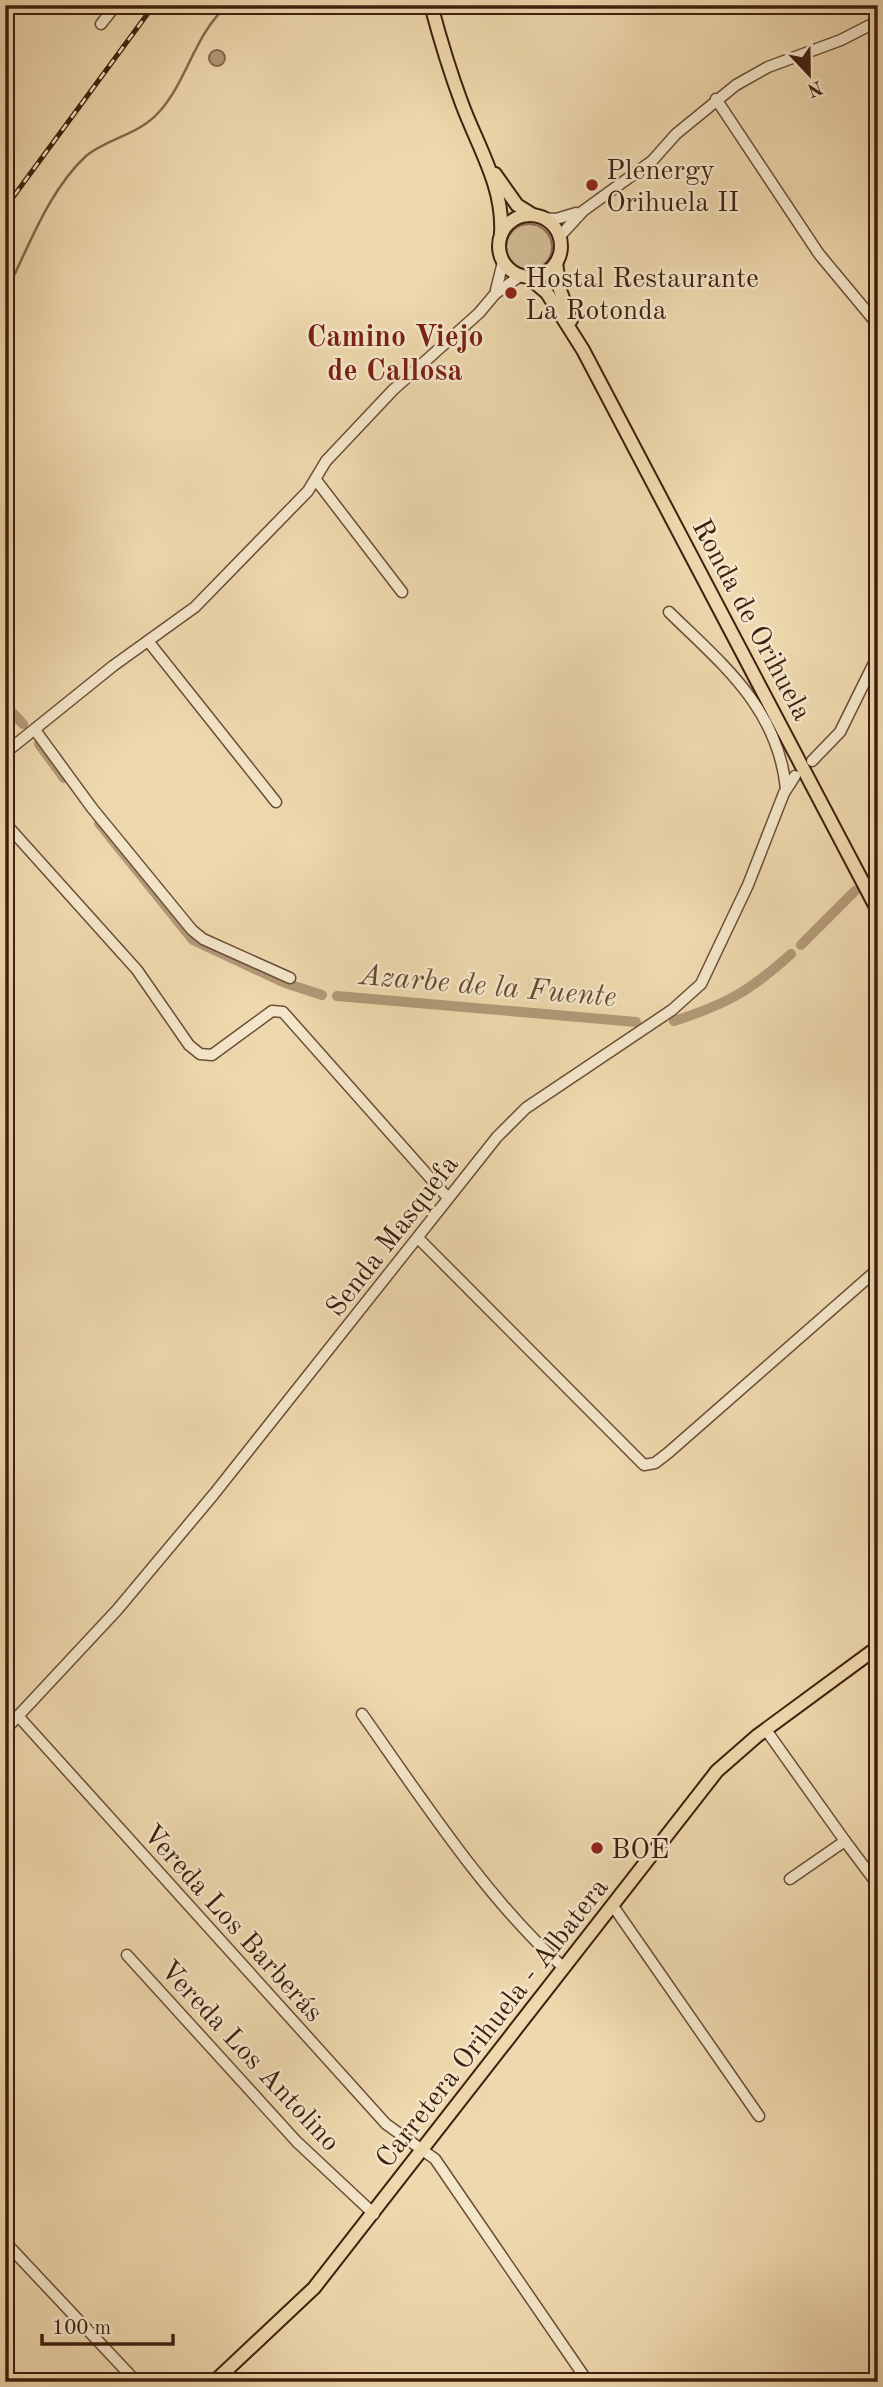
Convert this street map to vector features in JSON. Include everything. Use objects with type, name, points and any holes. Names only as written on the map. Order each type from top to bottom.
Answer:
[{"type":"main road","points":[[431,5],[463,105],[487,162],[502,215],[500,253],[503,262]]},
{"type":"main road","points":[[487,162],[517,205],[555,227],[559,237]]},
{"type":"main road","points":[[501,234],[514,219],[538,216]]},
{"type":"main road","name":"Ronda de Orihuela","points":[[559,237],[560,254],[556,263],[560,290],[583,350]]},
{"type":"main road","name":"Ronda de Orihuela","points":[[503,262],[547,293],[583,350],[878,911]]},
{"type":"main road","points":[[524,276],[544,274],[556,263]]},
{"type":"main road","name":"Carretera Orihuela - Albatera","points":[[214,2382],[306,2297],[374,2214],[717,1771],[766,1730],[878,1647]]},
{"type":"street","points":[[101,24],[116,5]]},
{"type":"street","points":[[559,237],[583,211],[652,160],[716,99],[768,67],[841,40],[878,21]]},
{"type":"street","points":[[716,99],[819,254],[878,325]]},
{"type":"street","points":[[538,216],[556,219],[583,211]]},
{"type":"street","points":[[495,294],[503,262]]},
{"type":"street","points":[[5,753],[195,607],[308,491],[326,461],[393,390],[474,318],[495,294],[524,276]]},
{"type":"street","points":[[316,480],[402,592]]},
{"type":"street","points":[[669,611],[744,684],[784,763],[786,789]]},
{"type":"street","points":[[148,641],[276,802]]},
{"type":"street","points":[[812,761],[840,732],[878,654]]},
{"type":"street","points":[[35,730],[92,808],[192,930],[203,939],[290,978]]},
{"type":"street","name":"Senda Masquefa","points":[[5,1730],[117,1609],[214,1494],[448,1198],[526,1108],[672,1010],[701,984],[748,885],[786,789],[795,776]]},
{"type":"street","points":[[5,823],[137,970],[189,1045],[200,1054],[212,1055],[272,1012],[283,1012],[448,1198]]},
{"type":"street","points":[[418,1238],[643,1465],[655,1464],[668,1454],[878,1269]]},
{"type":"street","points":[[362,1714],[429,1809],[498,1896],[542,1949],[563,1967]]},
{"type":"street","name":"Vereda Los Barberás","points":[[19,1717],[386,2124],[435,2159],[473,2211],[587,2382]]},
{"type":"street","points":[[766,1730],[878,1885]]},
{"type":"street","points":[[790,1879],[845,1841]]},
{"type":"street","points":[[613,1906],[759,2116]]},
{"type":"street","name":"Vereda Los Antolino","points":[[127,1955],[297,2142],[374,2214]]},
{"type":"street","points":[[5,2242],[130,2375],[132,2382]]},
{"type":"shaded area","points":[[217,50],[223,52],[223,64],[217,66],[211,64],[209,58],[211,52]]},
{"type":"shaded area","points":[[529,224],[545,231],[552,247],[545,263],[529,270],[513,263],[506,247],[513,231]]},
{"type":"waterway","points":[[5,294],[40,221],[73,170],[86,156],[142,126],[159,112],[177,86],[207,29],[228,5]]},
{"type":"waterway","name":"Azarbe de la Fuente","points":[[5,705],[23,724]]},
{"type":"waterway","name":"Azarbe de la Fuente","points":[[39,744],[64,778]]},
{"type":"waterway","name":"Azarbe de la Fuente","points":[[99,823],[193,940],[285,983],[322,995]]},
{"type":"waterway","name":"Azarbe de la Fuente","points":[[872,875],[878,870]]},
{"type":"waterway","name":"Azarbe de la Fuente","points":[[801,945],[855,891]]},
{"type":"waterway","name":"Azarbe de la Fuente","points":[[674,1021],[709,1009],[737,995],[763,978],[791,954]]},
{"type":"waterway","name":"Azarbe de la Fuente","points":[[337,996],[636,1022]]},
{"type":"railway","points":[[5,208],[154,5]]},
{"type":"place","name":"Plenergy Orihuela II","points":[[592,185]]},
{"type":"place","name":"Hostal Restaurante La Rotonda","points":[[511,293]]},
{"type":"place","name":"BOE","points":[[597,1848]]},
{"type":"district","name":"Camino Viejo de Callosa","points":[[395,353]]}]
